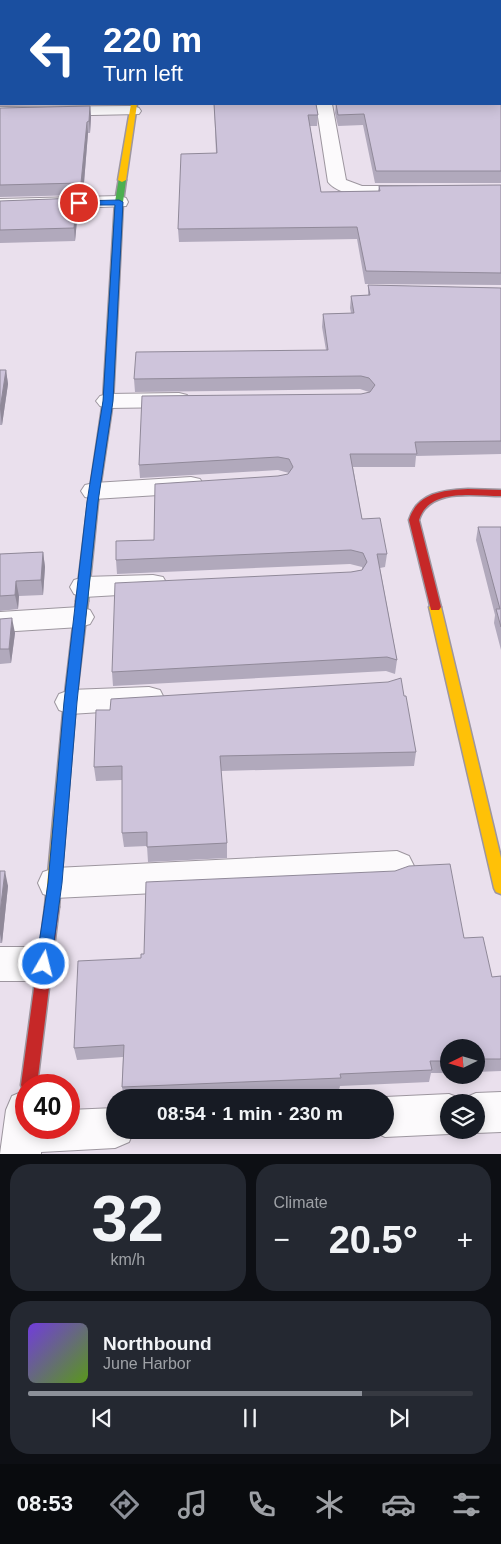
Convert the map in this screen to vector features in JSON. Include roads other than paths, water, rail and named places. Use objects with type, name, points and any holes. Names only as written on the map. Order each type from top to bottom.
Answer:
[{"type":"street","points":[[344,106],[324,105],[337,182],[339,184],[360,191],[431,191]]},
{"type":"street","points":[[0,112],[134,107],[119,202],[108,401],[94,491],[70,702],[55,883],[30,1074]]},
{"type":"street","points":[[0,205],[119,202]]},
{"type":"street","points":[[108,401],[205,400]]},
{"type":"street","points":[[94,491],[210,484]]},
{"type":"street","points":[[501,493],[434,496],[419,504],[415,510],[414,520],[501,888]]},
{"type":"street","points":[[84,587],[173,583]]},
{"type":"street","points":[[0,622],[80,617]]},
{"type":"street","points":[[70,702],[179,696]]},
{"type":"street","points":[[55,883],[397,866]]},
{"type":"street","points":[[0,964],[44,964]]},
{"type":"street","points":[[485,1113],[501,1112]]},
{"type":"street","points":[[394,1117],[440,1114]]},
{"type":"street","points":[[80,1130],[106,1128]]}]
